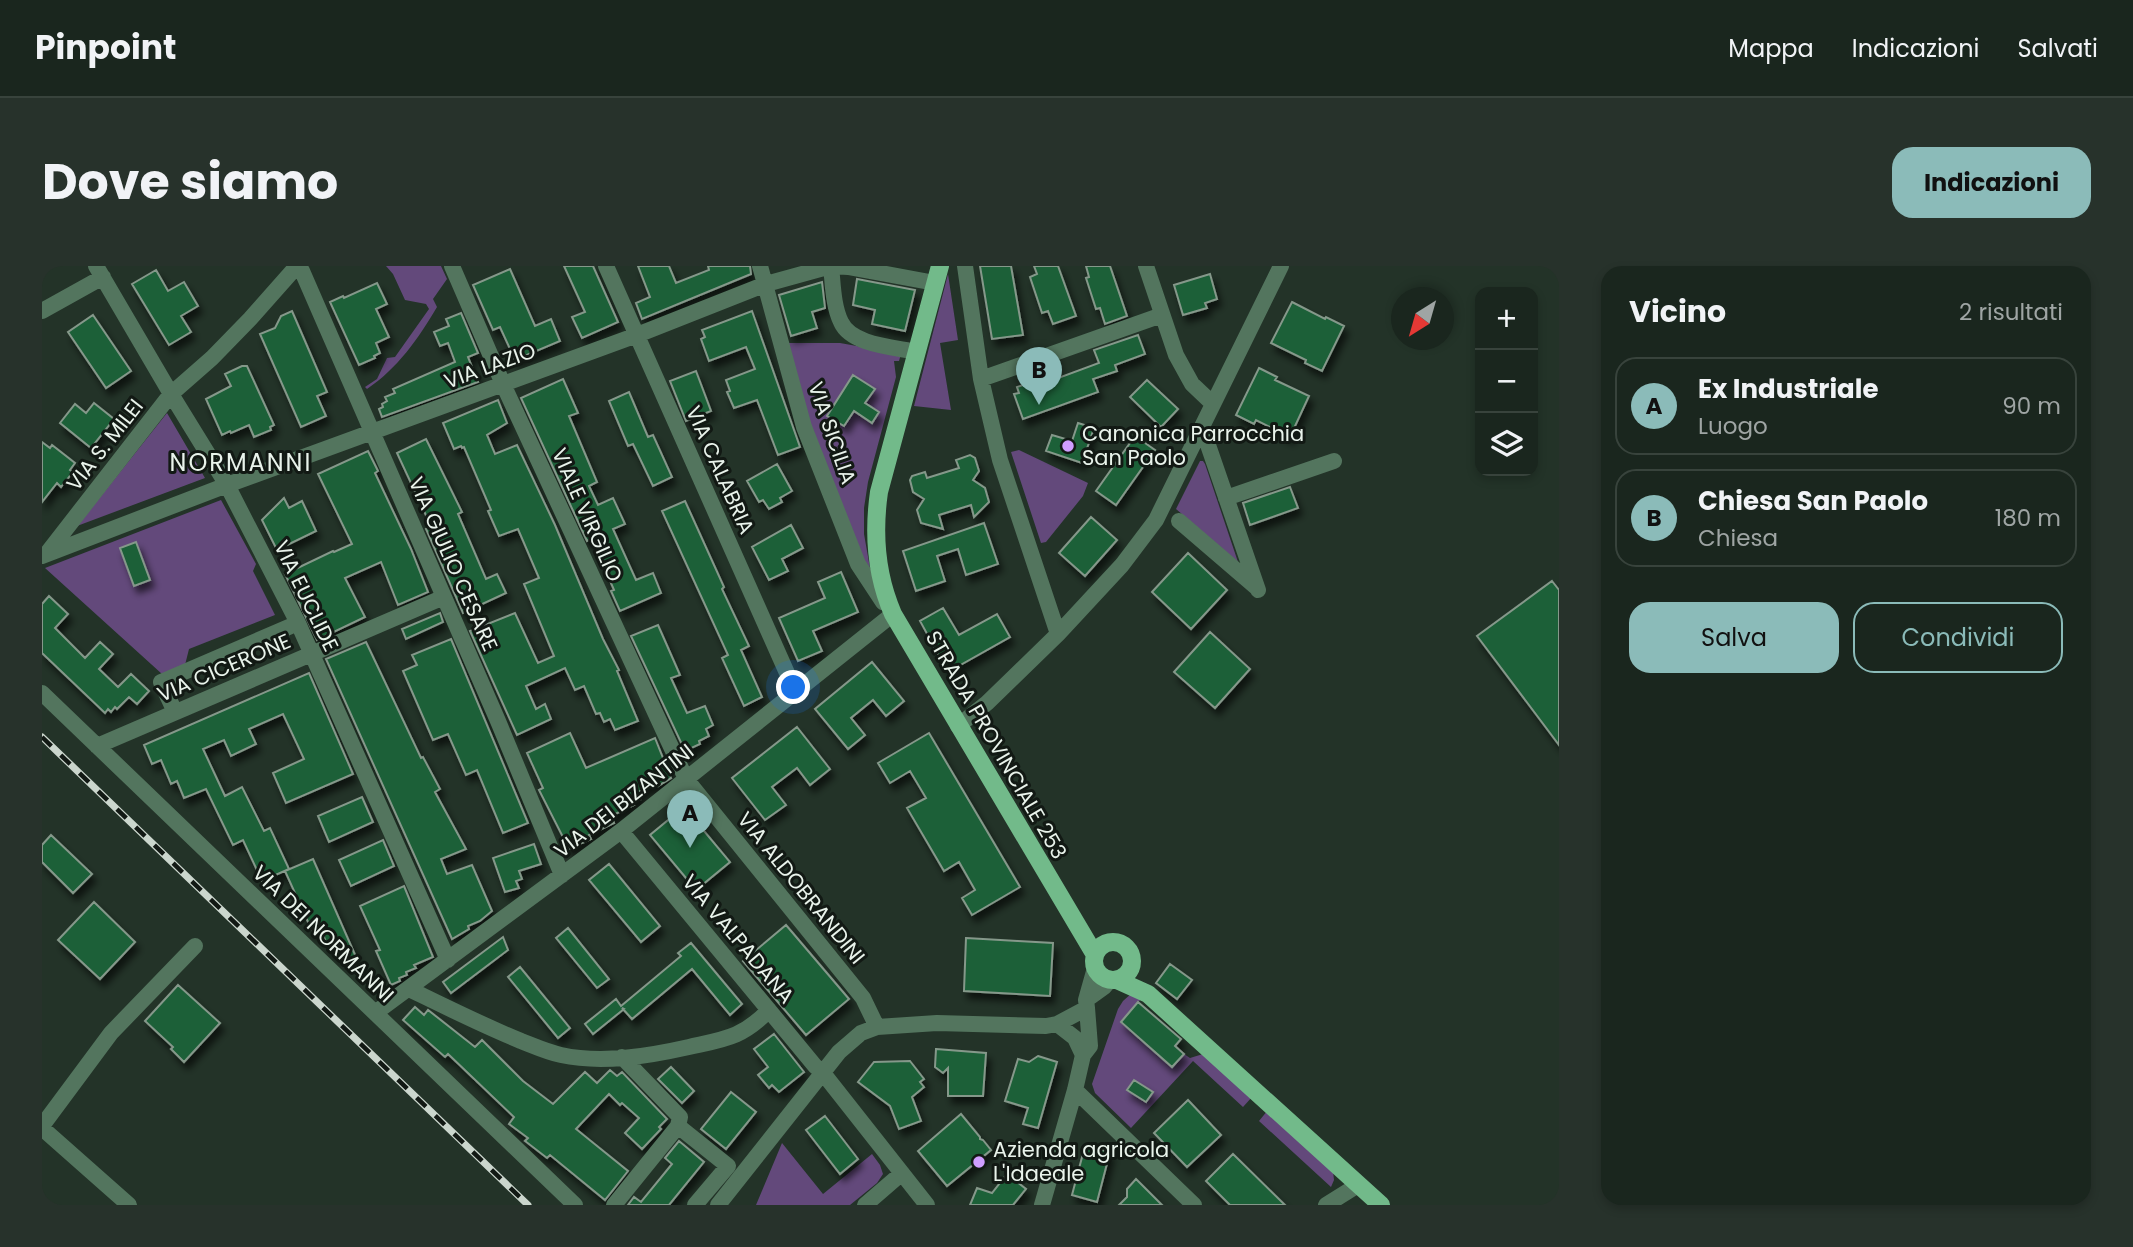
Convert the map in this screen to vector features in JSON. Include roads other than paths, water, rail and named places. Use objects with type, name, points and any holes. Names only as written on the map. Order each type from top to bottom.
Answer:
[{"type":"main road","name":"STRADA PROVINCIALE 253","points":[[938,274],[879,492],[874,522],[875,546],[886,604],[1067,909],[1099,955],[1104,978],[1148,993],[1381,1205]]},
{"type":"main road","name":"STRADA PROVINCIALE 253","points":[[1099,955],[1113,941],[1125,945],[1130,950],[1148,993]]},
{"type":"main road","points":[[1114,980],[1128,974],[1133,961]]},
{"type":"street","name":"VIALE VIRGILIO","points":[[452,266],[503,384],[686,779]]},
{"type":"street","name":"VIA CALABRIA","points":[[606,266],[795,691]]},
{"type":"street","name":"VIA SICILIA","points":[[760,266],[804,427],[858,564],[886,604]]},
{"type":"street","points":[[953,266],[967,283]]},
{"type":"street","points":[[965,266],[981,379],[1000,460],[1058,634]]},
{"type":"street","points":[[1146,266],[1176,355],[1192,384],[1213,404]]},
{"type":"street","points":[[958,726],[987,703],[1058,634],[1122,565],[1156,520],[1281,266]]},
{"type":"street","name":"VIA LAZIO","points":[[44,555],[637,335],[766,284],[831,267],[938,274]]},
{"type":"street","points":[[831,267],[839,320],[849,333],[866,342],[917,352]]},
{"type":"street","name":"VIA S. MILEI","points":[[44,555],[171,394],[212,358],[299,269]]},
{"type":"street","name":"VIA GIULIO CESARE","points":[[299,269],[444,597],[562,875]]},
{"type":"street","points":[[42,311],[99,272]]},
{"type":"street","name":"VIA EUCLIDE","points":[[99,272],[227,485],[298,623],[448,960]]},
{"type":"street","points":[[981,379],[1162,315]]},
{"type":"street","points":[[1179,521],[1258,590],[1207,442],[1198,436]]},
{"type":"street","points":[[1226,498],[1334,461]]},
{"type":"street","name":"VIA CICERONE","points":[[97,746],[444,597]]},
{"type":"street","points":[[877,626],[879,610],[886,604]]},
{"type":"street","name":"VIA DEI BIZANTINI","points":[[374,1013],[621,831],[877,626],[886,604]]},
{"type":"street","points":[[175,712],[161,682],[298,623]]},
{"type":"street","name":"VIA DEI NORMANNI","points":[[42,693],[575,1205]]},
{"type":"street","name":"VIA ALDOBRANDINI","points":[[686,779],[863,998],[877,1027]]},
{"type":"street","name":"VIA VALPADANA","points":[[621,831],[823,1073],[927,1205]]},
{"type":"street","points":[[129,1205],[42,1127],[111,1033],[195,946]]},
{"type":"street","points":[[1046,1203],[1083,1055],[1090,1046],[1086,1004],[1099,955]]},
{"type":"street","points":[[718,1205],[823,1073],[849,1042],[861,1033],[877,1027],[906,1023],[1058,1024],[1114,980]]},
{"type":"street","points":[[409,989],[498,1032],[551,1052],[576,1057],[622,1057],[670,1051],[732,1037],[746,1031],[769,1010]]},
{"type":"street","points":[[1058,1024],[1075,1038],[1083,1055]]},
{"type":"street","points":[[614,1205],[678,1126],[680,1117],[622,1057]]},
{"type":"street","points":[[1075,1090],[1194,1205]]},
{"type":"street","points":[[678,1126],[728,1166],[695,1205]]},
{"type":"street","points":[[865,1205],[902,1173]]},
{"type":"street","points":[[1326,1205],[1358,1185]]},
{"type":"railway","points":[[42,737],[528,1205]]},
{"type":"place","name":"Chiesa San Paolo","points":[[1039,405]]},
{"type":"place","name":"Canonica Parrocchia San Paolo","points":[[1068,446]]},
{"type":"place","name":"Ex Industriale","points":[[690,848]]},
{"type":"place","name":"Azienda agricola L'Idaeale","points":[[979,1162]]},
{"type":"district","name":"NORMANNI","points":[[241,463]]}]
